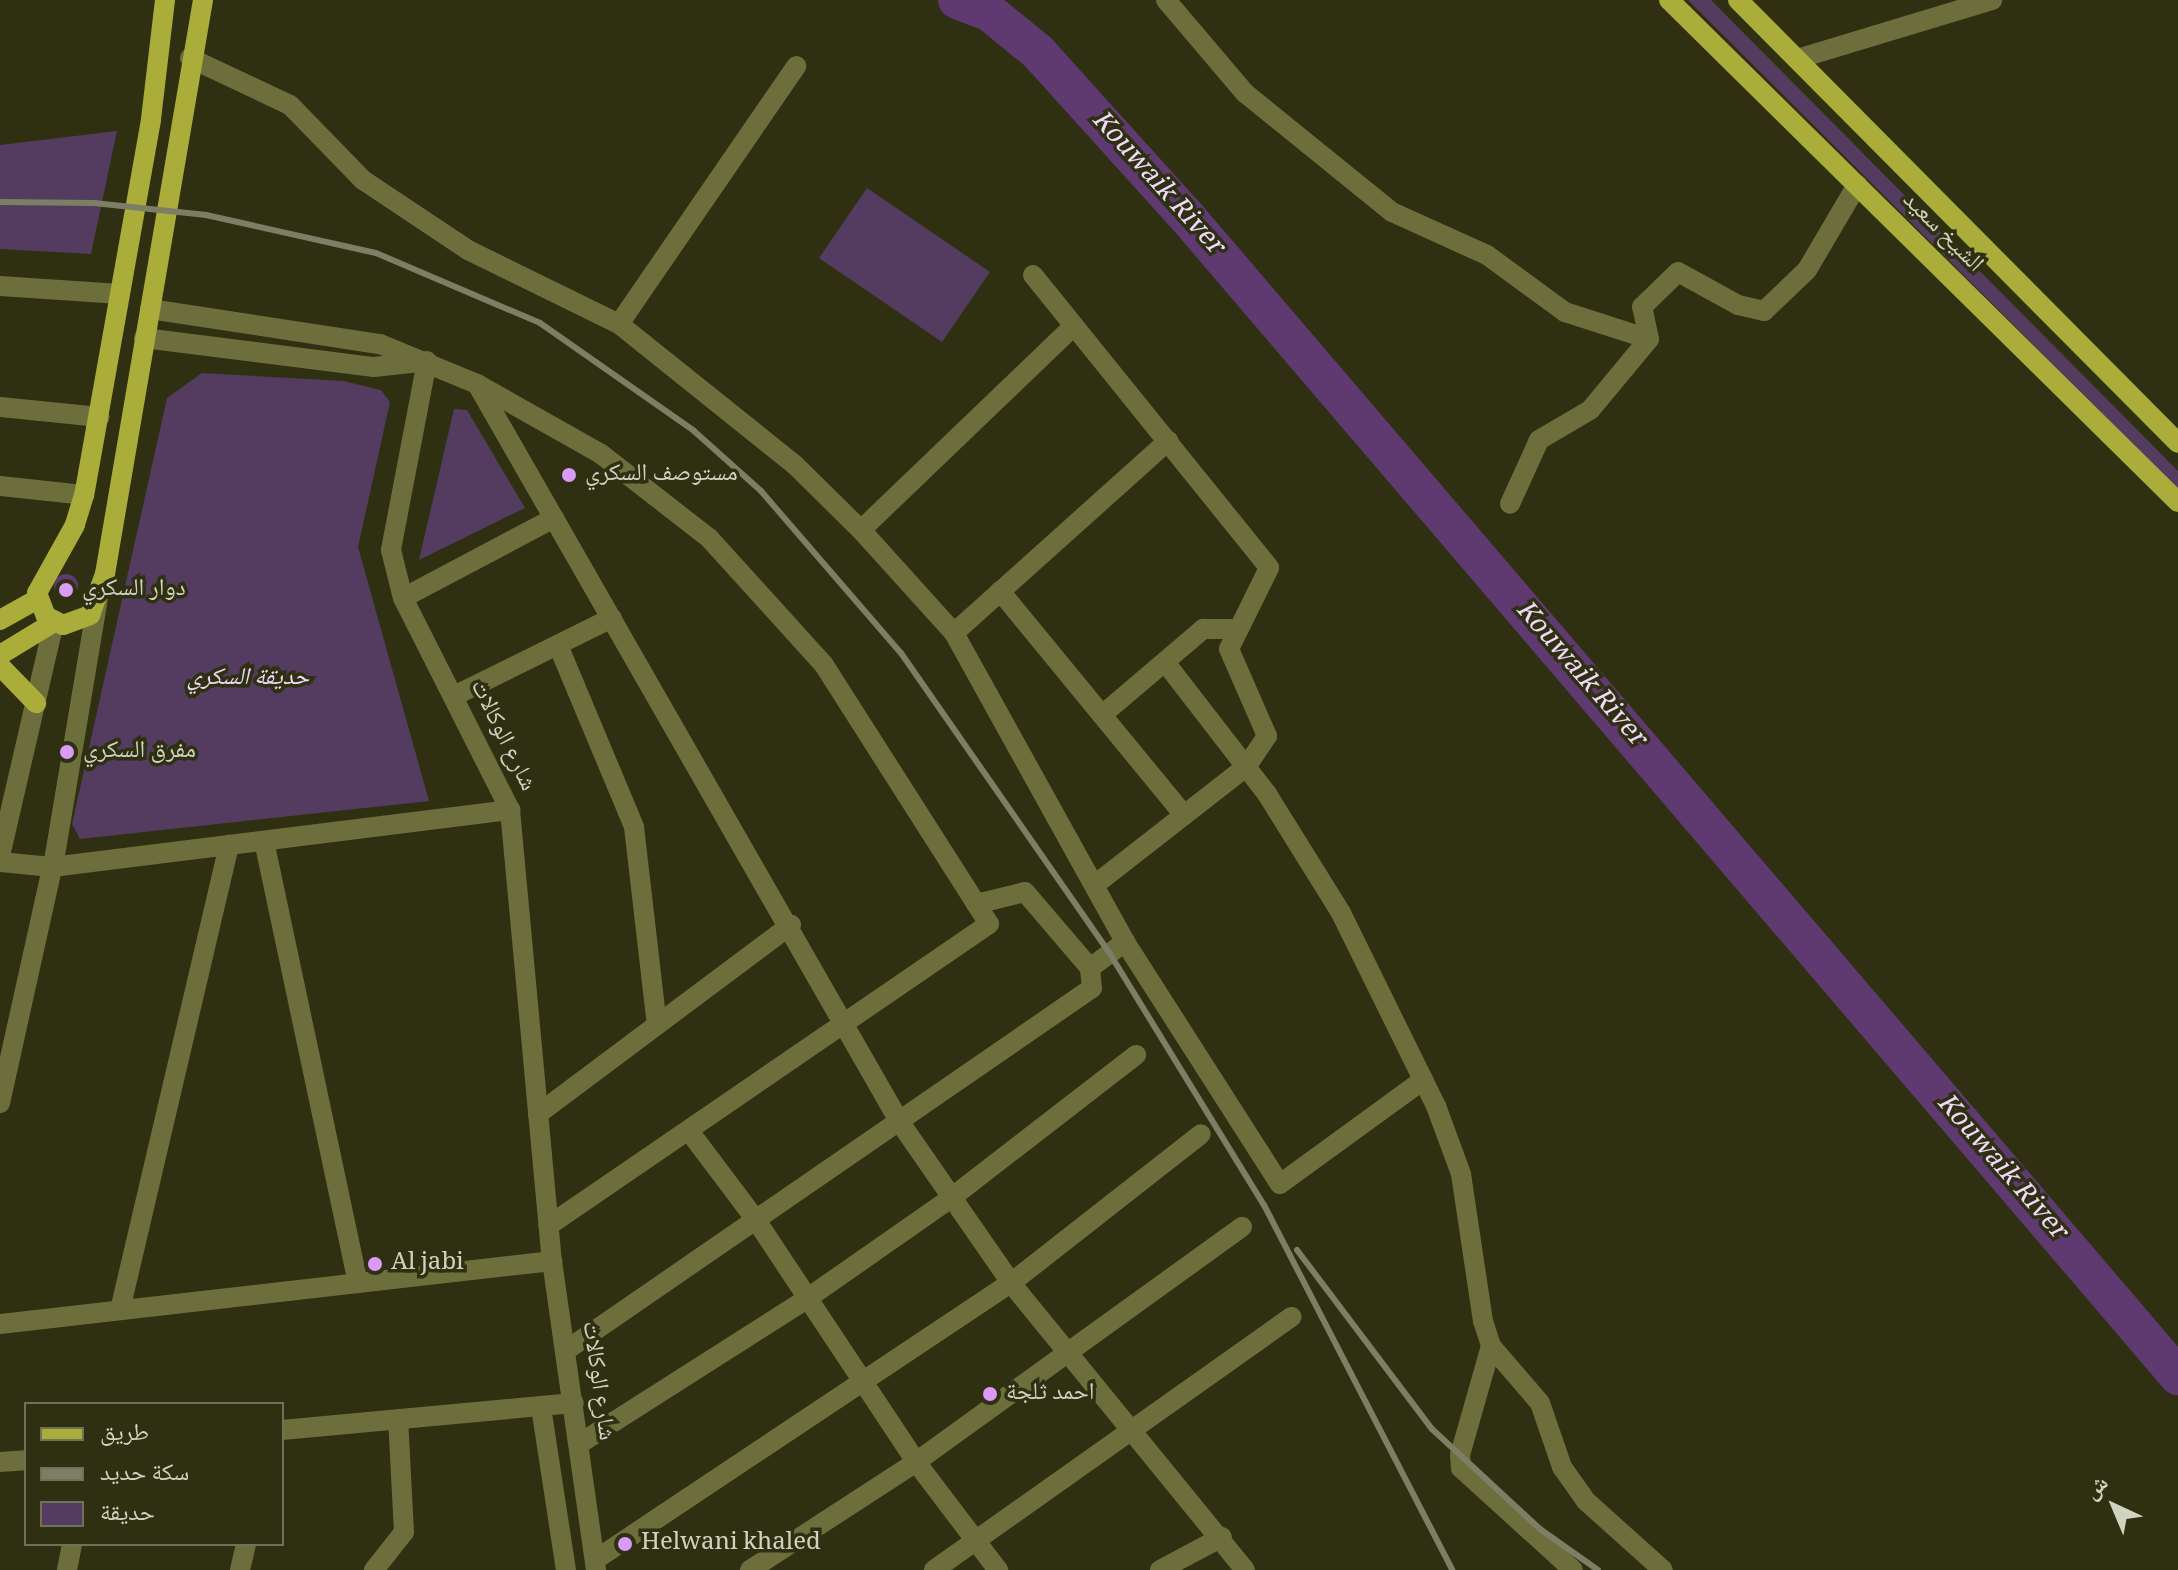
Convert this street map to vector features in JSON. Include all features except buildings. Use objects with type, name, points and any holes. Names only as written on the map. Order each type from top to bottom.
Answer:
[{"type":"main road","name":"الشيخ سعيد","points":[[1669,0],[2178,502]]},
{"type":"main road","name":"الشيخ سعيد","points":[[1738,0],[2178,443]]},
{"type":"main road","points":[[0,620],[36,600],[84,495],[100,417],[165,2]]},
{"type":"main road","points":[[0,655],[54,622],[82,621],[98,597],[150,309],[199,6]]},
{"type":"main road","points":[[36,600],[54,622]]},
{"type":"main road","points":[[0,666],[36,703]]},
{"type":"street","points":[[1166,0],[1245,93],[1392,212],[1487,255],[1565,312],[1649,339]]},
{"type":"street","points":[[1797,59],[1992,0]]},
{"type":"street","points":[[190,58],[290,105],[363,180],[468,250],[619,324],[795,465],[861,530],[954,633],[1096,884],[1125,942],[1280,1184],[1423,1080]]},
{"type":"street","points":[[619,324],[796,66]]},
{"type":"street","points":[[1649,339],[1642,307],[1678,272],[1738,305],[1764,311],[1807,270],[1857,185]]},
{"type":"street","points":[[1033,275],[1269,568],[1236,629],[1229,649],[1267,736],[1247,766],[1096,884]]},
{"type":"street","points":[[0,286],[120,294]]},
{"type":"street","points":[[150,309],[380,344],[477,384],[601,454],[709,538],[824,665],[989,924],[848,1024],[548,1226]]},
{"type":"street","points":[[861,530],[1074,326]]},
{"type":"street","points":[[144,338],[374,367],[427,361]]},
{"type":"street","points":[[1510,504],[1539,440],[1590,410],[1649,339]]},
{"type":"street","name":"شارع الوكالات","points":[[427,361],[391,550],[403,598],[510,810],[548,1226],[568,1349],[596,1565]]},
{"type":"street","points":[[477,384],[848,1024],[899,1121],[1011,1283],[1222,1537],[1245,1570]]},
{"type":"street","points":[[0,407],[100,417]]},
{"type":"street","points":[[954,633],[1168,441]]},
{"type":"street","points":[[0,486],[84,495]]},
{"type":"street","points":[[403,598],[554,518]]},
{"type":"street","points":[[1000,591],[1184,815]]},
{"type":"street","points":[[0,1103],[52,867],[98,597]]},
{"type":"street","points":[[454,696],[612,618]]},
{"type":"street","points":[[54,622],[0,859],[52,867],[510,810]]},
{"type":"street","points":[[1102,715],[1203,629],[1236,629]]},
{"type":"street","points":[[558,645],[634,827],[657,1025]]},
{"type":"street","points":[[1165,662],[1247,766],[1341,913],[1423,1080],[1461,1174],[1483,1321],[1491,1346],[1540,1403],[1555,1451],[1579,1493],[1614,1531],[1663,1570]]},
{"type":"street","points":[[264,841],[358,1283]]},
{"type":"street","points":[[120,1310],[229,845]]},
{"type":"street","points":[[568,1349],[1092,988],[1090,968],[1025,892],[976,904]]},
{"type":"street","points":[[538,1114],[791,925]]},
{"type":"street","points":[[1090,968],[1125,942]]},
{"type":"street","points":[[579,1444],[805,1300],[951,1198],[1136,1055]]},
{"type":"street","points":[[689,1131],[756,1220],[805,1300],[863,1380],[916,1462],[998,1570]]},
{"type":"street","points":[[596,1565],[863,1380],[1011,1283],[1201,1134]]},
{"type":"street","points":[[750,1570],[916,1462],[1242,1227]]},
{"type":"street","points":[[0,1324],[552,1261]]},
{"type":"street","points":[[934,1570],[1135,1432],[1291,1317]]},
{"type":"street","points":[[1491,1346],[1462,1450],[1461,1468],[1573,1570]]},
{"type":"street","points":[[284,1430],[574,1403]]},
{"type":"street","points":[[541,1407],[566,1570]]},
{"type":"street","points":[[374,1570],[404,1532],[398,1419]]},
{"type":"street","points":[[0,1462],[24,1460]]},
{"type":"street","points":[[1160,1570],[1222,1537]]},
{"type":"street","points":[[67,1570],[72,1546]]},
{"type":"street","points":[[240,1570],[246,1546]]},
{"type":"green space","points":[[1688,0],[1711,0],[2178,471],[2178,489]]},
{"type":"green space","points":[[117,131],[91,254],[0,249],[0,145]]},
{"type":"green space","points":[[867,188],[990,272],[942,342],[819,258]]},
{"type":"green space","name":"حديقة السكري","points":[[202,373],[343,381],[381,390],[390,402],[358,547],[429,801],[80,839],[72,824],[167,398]]},
{"type":"green space","points":[[454,409],[467,410],[525,508],[419,560]]},
{"type":"shaded area","points":[[66,574],[77,581],[78,586],[71,597],[66,598],[55,591],[54,586],[61,575]]},
{"type":"waterway","name":"Kouwaik River","points":[[957,0],[989,12],[1038,52],[1188,218],[2178,1376]]},
{"type":"railway","points":[[0,202],[94,203],[206,215],[376,253],[540,323],[694,431],[761,491],[901,653],[1110,954],[1264,1205],[1452,1570]]},
{"type":"railway","points":[[1297,1250],[1432,1429],[1540,1529],[1598,1570]]},
{"type":"place","name":"مستوصف السكري","points":[[569,475]]},
{"type":"place","name":"دوار السكري","points":[[66,590]]},
{"type":"place","name":"مفرق السكري","points":[[67,752]]},
{"type":"place","name":"Al jabi","points":[[375,1264]]},
{"type":"place","name":"احمد ثلجة","points":[[990,1394]]},
{"type":"place","name":"Helwani khaled","points":[[625,1544]]}]
